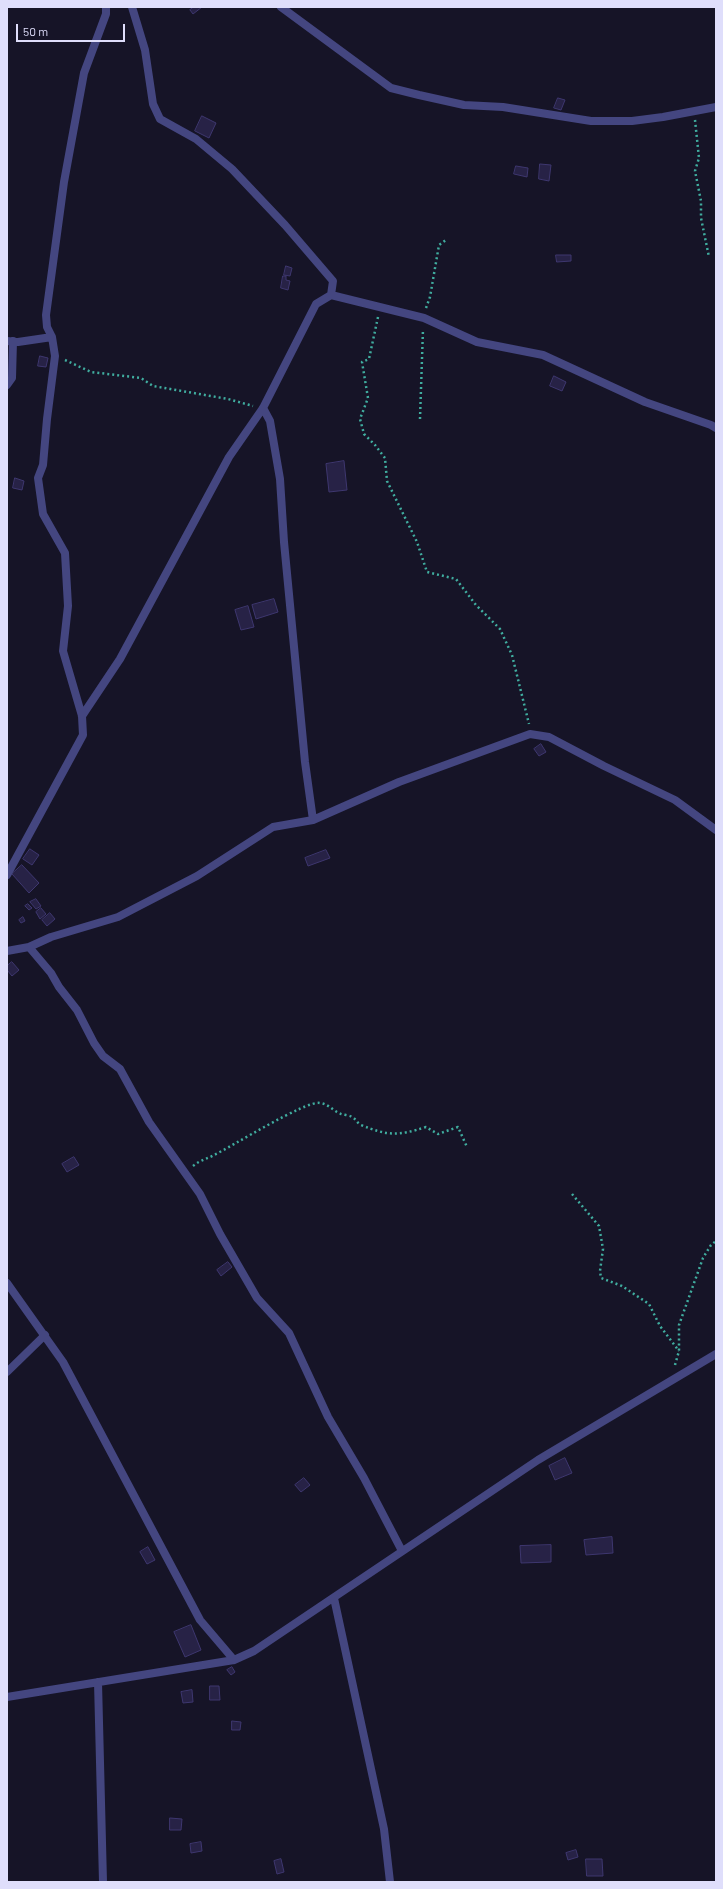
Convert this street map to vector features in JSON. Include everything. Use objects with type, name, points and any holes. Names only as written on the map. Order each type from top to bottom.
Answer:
[{"type":"street","points":[[7,874],[83,736],[82,716],[63,651],[68,606],[64,553],[43,514],[38,478],[44,465],[47,419],[55,356],[52,337],[47,327],[46,315],[64,182],[84,72],[106,14],[106,7]]},
{"type":"street","points":[[132,7],[145,50],[153,104],[160,119],[196,139],[237,174],[326,271],[333,281],[331,295]]},
{"type":"street","points":[[281,7],[391,88],[418,95],[464,105],[503,107],[591,121],[632,121],[716,107]]},
{"type":"street","points":[[82,716],[120,659],[229,456],[263,408],[316,304],[331,295],[424,318],[477,342],[543,355],[645,402],[716,428]]},
{"type":"street","points":[[7,385],[12,378],[10,341],[52,337]]},
{"type":"street","points":[[263,408],[270,421],[280,479],[284,542],[305,762],[313,820]]},
{"type":"street","points":[[7,951],[28,947],[52,936],[118,916],[197,876],[273,827],[313,820],[399,782],[530,734],[549,738],[675,800],[716,830]]},
{"type":"street","points":[[28,947],[52,973],[59,987],[77,1010],[94,1043],[103,1056],[120,1069],[149,1122],[200,1194],[220,1234],[257,1298],[288,1333],[328,1417],[364,1478],[402,1552]]},
{"type":"street","points":[[7,1283],[63,1362],[200,1620],[234,1660]]},
{"type":"street","points":[[7,1372],[45,1335]]},
{"type":"street","points":[[7,1697],[234,1660],[254,1651],[538,1460],[716,1354]]},
{"type":"street","points":[[334,1598],[384,1829],[390,1882]]},
{"type":"street","points":[[98,1682],[103,1882]]},
{"type":"path","points":[[694,110],[699,158],[695,171],[701,201],[701,218],[709,257]]},
{"type":"path","points":[[420,419],[424,318],[430,297],[439,245],[446,240]]},
{"type":"path","points":[[380,308],[377,331],[370,359],[362,362],[368,398],[360,419],[364,434],[385,458],[387,482],[417,542],[427,572],[456,579],[476,606],[500,629],[512,655],[530,734]]},
{"type":"path","points":[[55,356],[91,372],[141,378],[153,386],[228,399],[263,408]]},
{"type":"path","points":[[186,1174],[198,1161],[214,1156],[233,1143],[259,1131],[282,1117],[317,1102],[327,1105],[340,1114],[352,1117],[359,1124],[388,1134],[411,1132],[426,1128],[438,1134],[458,1128],[467,1147]]},
{"type":"path","points":[[572,1194],[599,1226],[603,1249],[600,1271],[601,1278],[622,1286],[649,1304],[660,1326],[679,1351]]},
{"type":"path","points":[[671,1381],[679,1351],[679,1325],[703,1258],[711,1244],[716,1242]]},
{"type":"building","points":[[194,7],[202,7],[193,14],[190,10]]},
{"type":"building","points":[[558,98],[565,100],[561,110],[554,108]]},
{"type":"building","points":[[202,116],[216,123],[209,138],[195,131]]},
{"type":"building","points":[[540,164],[551,165],[549,181],[539,179]]},
{"type":"building","points":[[516,166],[528,168],[527,177],[514,174]]},
{"type":"building","points":[[556,255],[571,255],[571,261],[557,262]]},
{"type":"building","points":[[286,266],[292,268],[290,276],[284,275]]},
{"type":"building","points":[[283,276],[286,276],[286,280],[290,281],[288,290],[281,288]]},
{"type":"building","points":[[40,356],[48,358],[46,367],[38,366]]},
{"type":"building","points":[[554,376],[566,382],[562,391],[550,386]]},
{"type":"building","points":[[344,461],[347,490],[329,492],[326,464]]},
{"type":"building","points":[[15,478],[24,481],[22,490],[13,488]]},
{"type":"building","points":[[274,599],[278,612],[256,619],[252,605]]},
{"type":"building","points":[[248,606],[254,627],[241,630],[235,610]]},
{"type":"building","points":[[541,744],[546,752],[539,756],[534,749]]},
{"type":"building","points":[[30,849],[39,855],[32,865],[23,859]]},
{"type":"building","points":[[326,850],[330,858],[308,866],[305,858]]},
{"type":"building","points":[[22,865],[39,883],[29,893],[12,874]]},
{"type":"building","points":[[36,899],[41,906],[36,909],[30,902]]},
{"type":"building","points":[[28,904],[32,908],[29,910],[25,906]]},
{"type":"building","points":[[41,908],[46,914],[40,919],[36,912]]},
{"type":"building","points":[[50,913],[55,919],[47,926],[42,920]]},
{"type":"building","points":[[23,917],[25,921],[21,923],[19,920]]},
{"type":"building","points":[[12,962],[19,970],[12,976],[7,970],[7,966]]},
{"type":"building","points":[[74,1157],[79,1165],[67,1172],[62,1164]]},
{"type":"building","points":[[228,1262],[232,1267],[221,1276],[217,1270]]},
{"type":"building","points":[[565,1458],[572,1473],[555,1480],[549,1466]]},
{"type":"building","points":[[304,1478],[310,1485],[301,1492],[295,1485]]},
{"type":"building","points":[[612,1537],[613,1553],[586,1555],[584,1540]]},
{"type":"building","points":[[551,1545],[551,1562],[521,1563],[520,1546]]},
{"type":"building","points":[[148,1547],[155,1560],[147,1564],[140,1552]]},
{"type":"building","points":[[191,1625],[201,1650],[185,1657],[174,1632]]},
{"type":"building","points":[[232,1667],[235,1672],[231,1675],[227,1670]]},
{"type":"building","points":[[210,1686],[219,1686],[220,1700],[210,1700]]},
{"type":"building","points":[[192,1690],[193,1702],[183,1703],[181,1692]]},
{"type":"building","points":[[232,1721],[241,1722],[240,1730],[232,1730]]},
{"type":"building","points":[[170,1818],[182,1819],[181,1830],[170,1830]]},
{"type":"building","points":[[201,1842],[202,1851],[191,1853],[190,1844]]},
{"type":"building","points":[[576,1850],[578,1857],[568,1860],[566,1853]]},
{"type":"building","points":[[281,1859],[284,1872],[277,1874],[274,1861]]},
{"type":"building","points":[[586,1859],[602,1859],[603,1876],[587,1876]]}]
